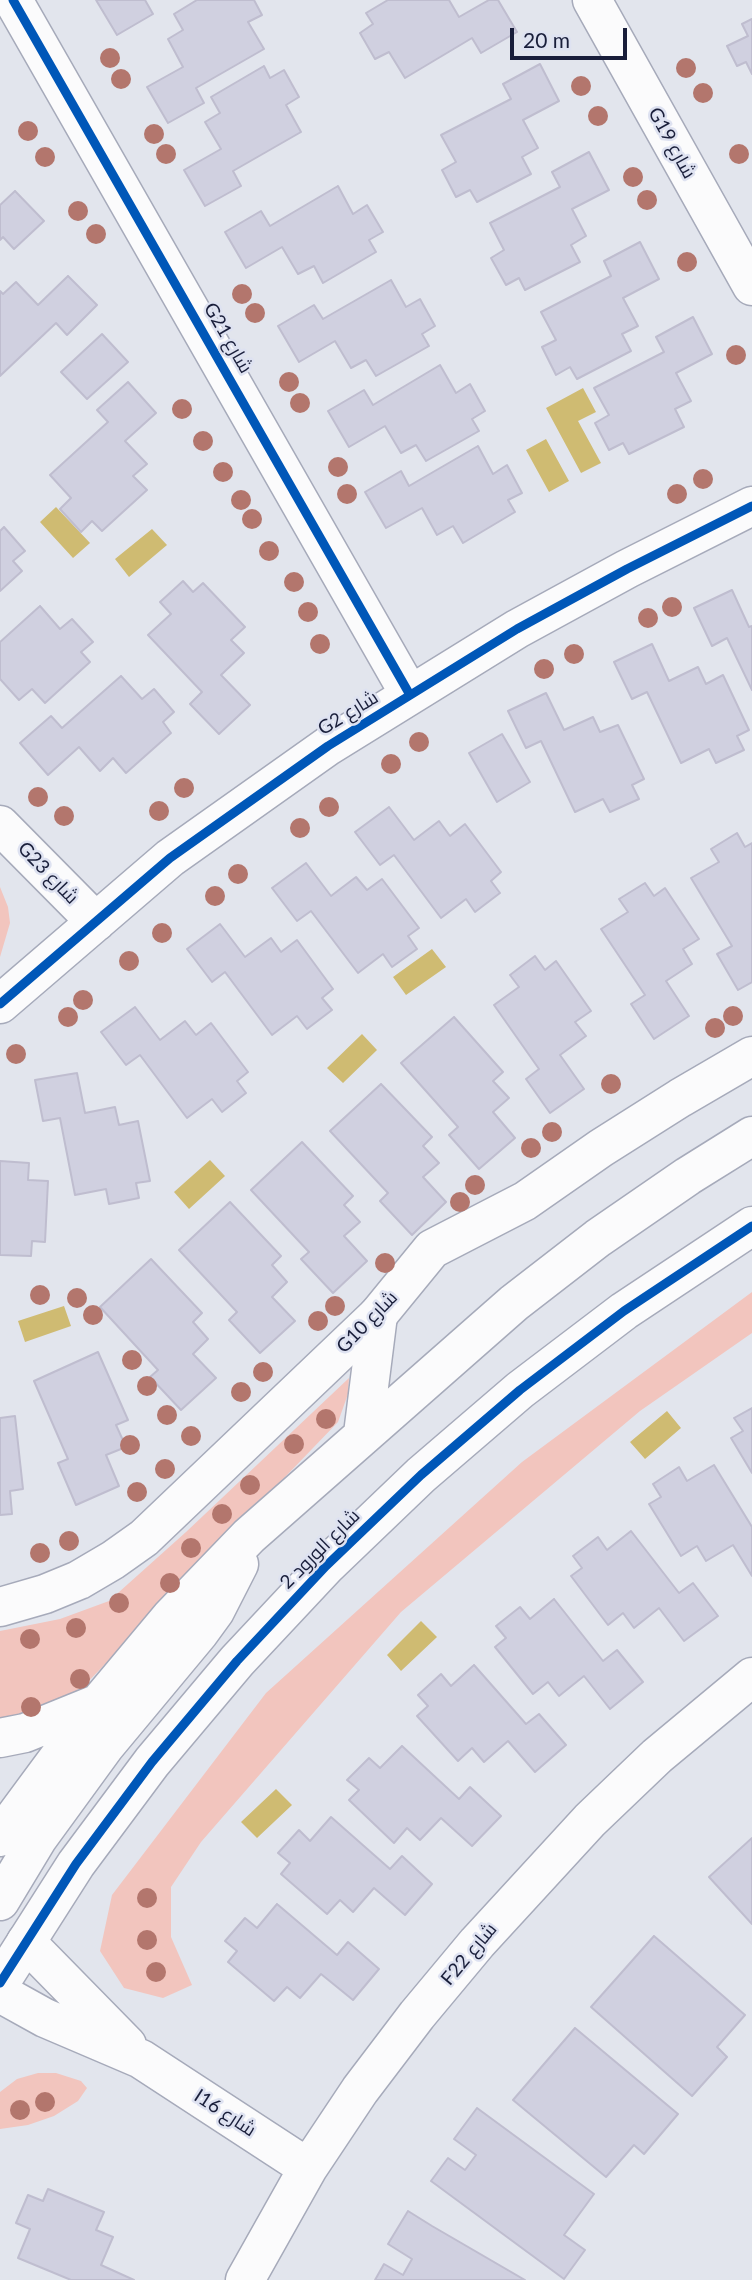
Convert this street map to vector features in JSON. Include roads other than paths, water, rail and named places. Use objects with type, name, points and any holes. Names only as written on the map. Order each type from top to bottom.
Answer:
[{"type":"street","name":"G21 شارع","points":[[13,0],[410,695]]},
{"type":"street","name":"G19 شارع","points":[[592,0],[752,286]]},
{"type":"street","name":"G2 شارع","points":[[0,1004],[170,858],[328,746],[517,629],[627,569],[752,506]]},
{"type":"street","name":"G23 شارع","points":[[0,825],[96,922]]},
{"type":"street","name":"G10 شارع","points":[[0,1607],[45,1594],[79,1580],[144,1538],[378,1315],[432,1249],[525,1201],[624,1133],[752,1056]]},
{"type":"street","points":[[0,1837],[99,1703],[172,1617],[249,1536],[514,1303],[688,1176],[752,1136]]},
{"type":"street","name":"شارع الورود 2","points":[[0,1983],[13,1929],[76,1864],[152,1762],[237,1661],[326,1566],[421,1475],[520,1390],[624,1311],[752,1226]]},
{"type":"street","points":[[363,1434],[378,1315]]},
{"type":"street","points":[[0,1901],[38,1838],[83,1776],[200,1633],[215,1611],[240,1563],[249,1536]]},
{"type":"street","name":"F22 شارع","points":[[245,2280],[308,2168],[360,2090],[417,2015],[534,1878],[590,1820],[657,1756],[752,1676]]},
{"type":"street","points":[[0,1738],[25,1732],[99,1703]]},
{"type":"street","name":"I16 شارع","points":[[13,1929],[141,2059]]},
{"type":"street","name":"I16 شارع","points":[[0,1993],[45,2018],[141,2059],[308,2168]]}]
